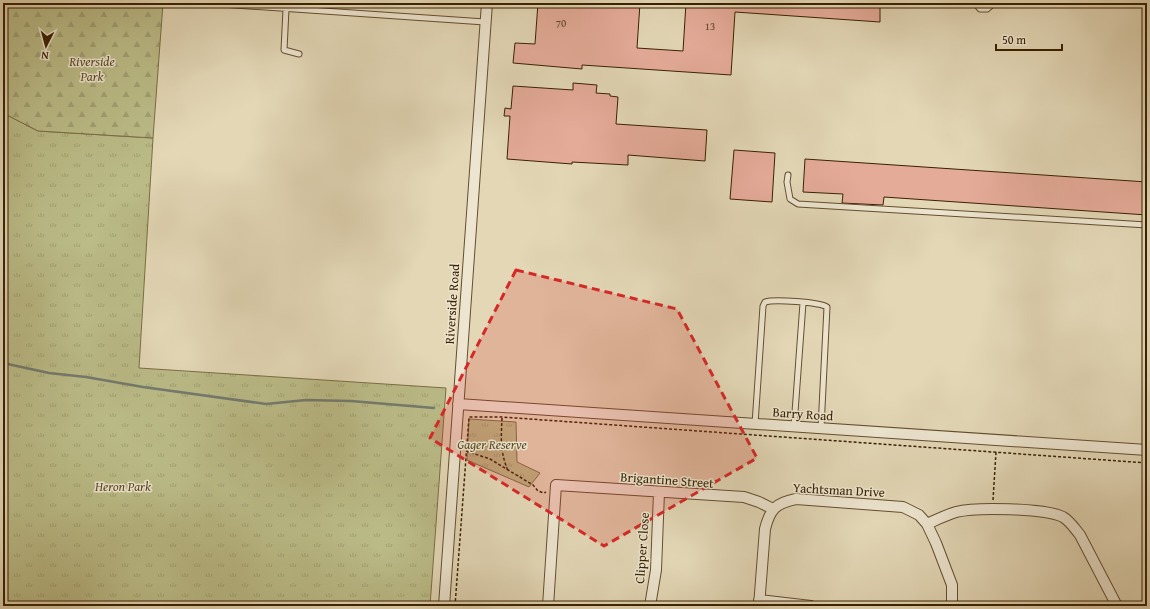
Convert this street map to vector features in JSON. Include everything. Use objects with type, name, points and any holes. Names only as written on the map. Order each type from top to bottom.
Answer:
[{"type":"street","name":"Riverside Road","points":[[444,606],[486,3]]},
{"type":"street","name":"Barry Road","points":[[458,404],[1147,450]]},
{"type":"street","name":"Brigantine Street","points":[[556,485],[744,497],[773,509]]},
{"type":"street","points":[[548,606],[556,485]]},
{"type":"street","name":"Clipper Close","points":[[650,606],[656,570],[659,492]]},
{"type":"street","name":"Yachtsman Drive","points":[[773,509],[783,502],[796,499],[903,507],[919,515],[927,524],[952,585],[952,606]]},
{"type":"street","points":[[927,524],[956,512],[980,508],[1052,513],[1064,518],[1073,525],[1080,535],[1117,606]]},
{"type":"street","points":[[773,509],[765,529],[759,603],[811,606]]},
{"type":"lane","points":[[206,3],[485,22]]},
{"type":"lane","points":[[975,3],[980,9],[987,10],[994,3]]},
{"type":"lane","points":[[286,9],[284,50],[299,54]]},
{"type":"lane","points":[[788,175],[787,182],[790,199],[798,204],[1147,225]]},
{"type":"lane","points":[[755,424],[765,302],[820,304],[826,307],[821,428]]},
{"type":"lane","points":[[794,426],[803,303]]},
{"type":"path","points":[[455,606],[469,417],[502,417],[1147,463]]},
{"type":"path","points":[[502,417],[500,445],[502,456],[508,471]]},
{"type":"path","points":[[466,451],[490,459],[533,485],[538,491],[544,493],[556,485]]},
{"type":"path","points":[[992,501],[996,452]]},
{"type":"highlighted area","points":[[516,270],[677,309],[757,458],[604,546],[430,438]]},
{"type":"green space","name":"Riverside Park","points":[[3,3],[163,3],[153,138],[38,131],[3,113]]},
{"type":"green space","name":"Heron Park","points":[[3,113],[38,131],[153,138],[139,368],[446,388],[430,606],[3,606]]},
{"type":"green space","name":"Gager Reserve","points":[[469,419],[516,422],[517,462],[540,473],[529,487],[467,460]]},
{"type":"building","points":[[538,3],[640,3],[637,48],[683,51],[686,3],[830,3],[830,5],[862,7],[862,3],[880,3],[880,22],[735,12],[731,75],[582,65],[582,69],[513,63],[515,43],[535,44]]},
{"type":"building","points":[[573,83],[597,85],[596,93],[610,94],[610,96],[618,97],[616,124],[707,130],[705,161],[628,155],[628,165],[572,162],[572,164],[507,159],[510,116],[504,116],[505,108],[511,109],[513,86],[573,90]]},
{"type":"building","points":[[734,150],[775,153],[772,202],[730,199]]},
{"type":"building","points":[[805,159],[1147,182],[1147,215],[884,197],[883,205],[842,203],[843,194],[803,192]]},
{"type":"waterway","points":[[3,363],[49,373],[86,377],[143,387],[266,404],[306,400],[351,401],[434,408]]}]
